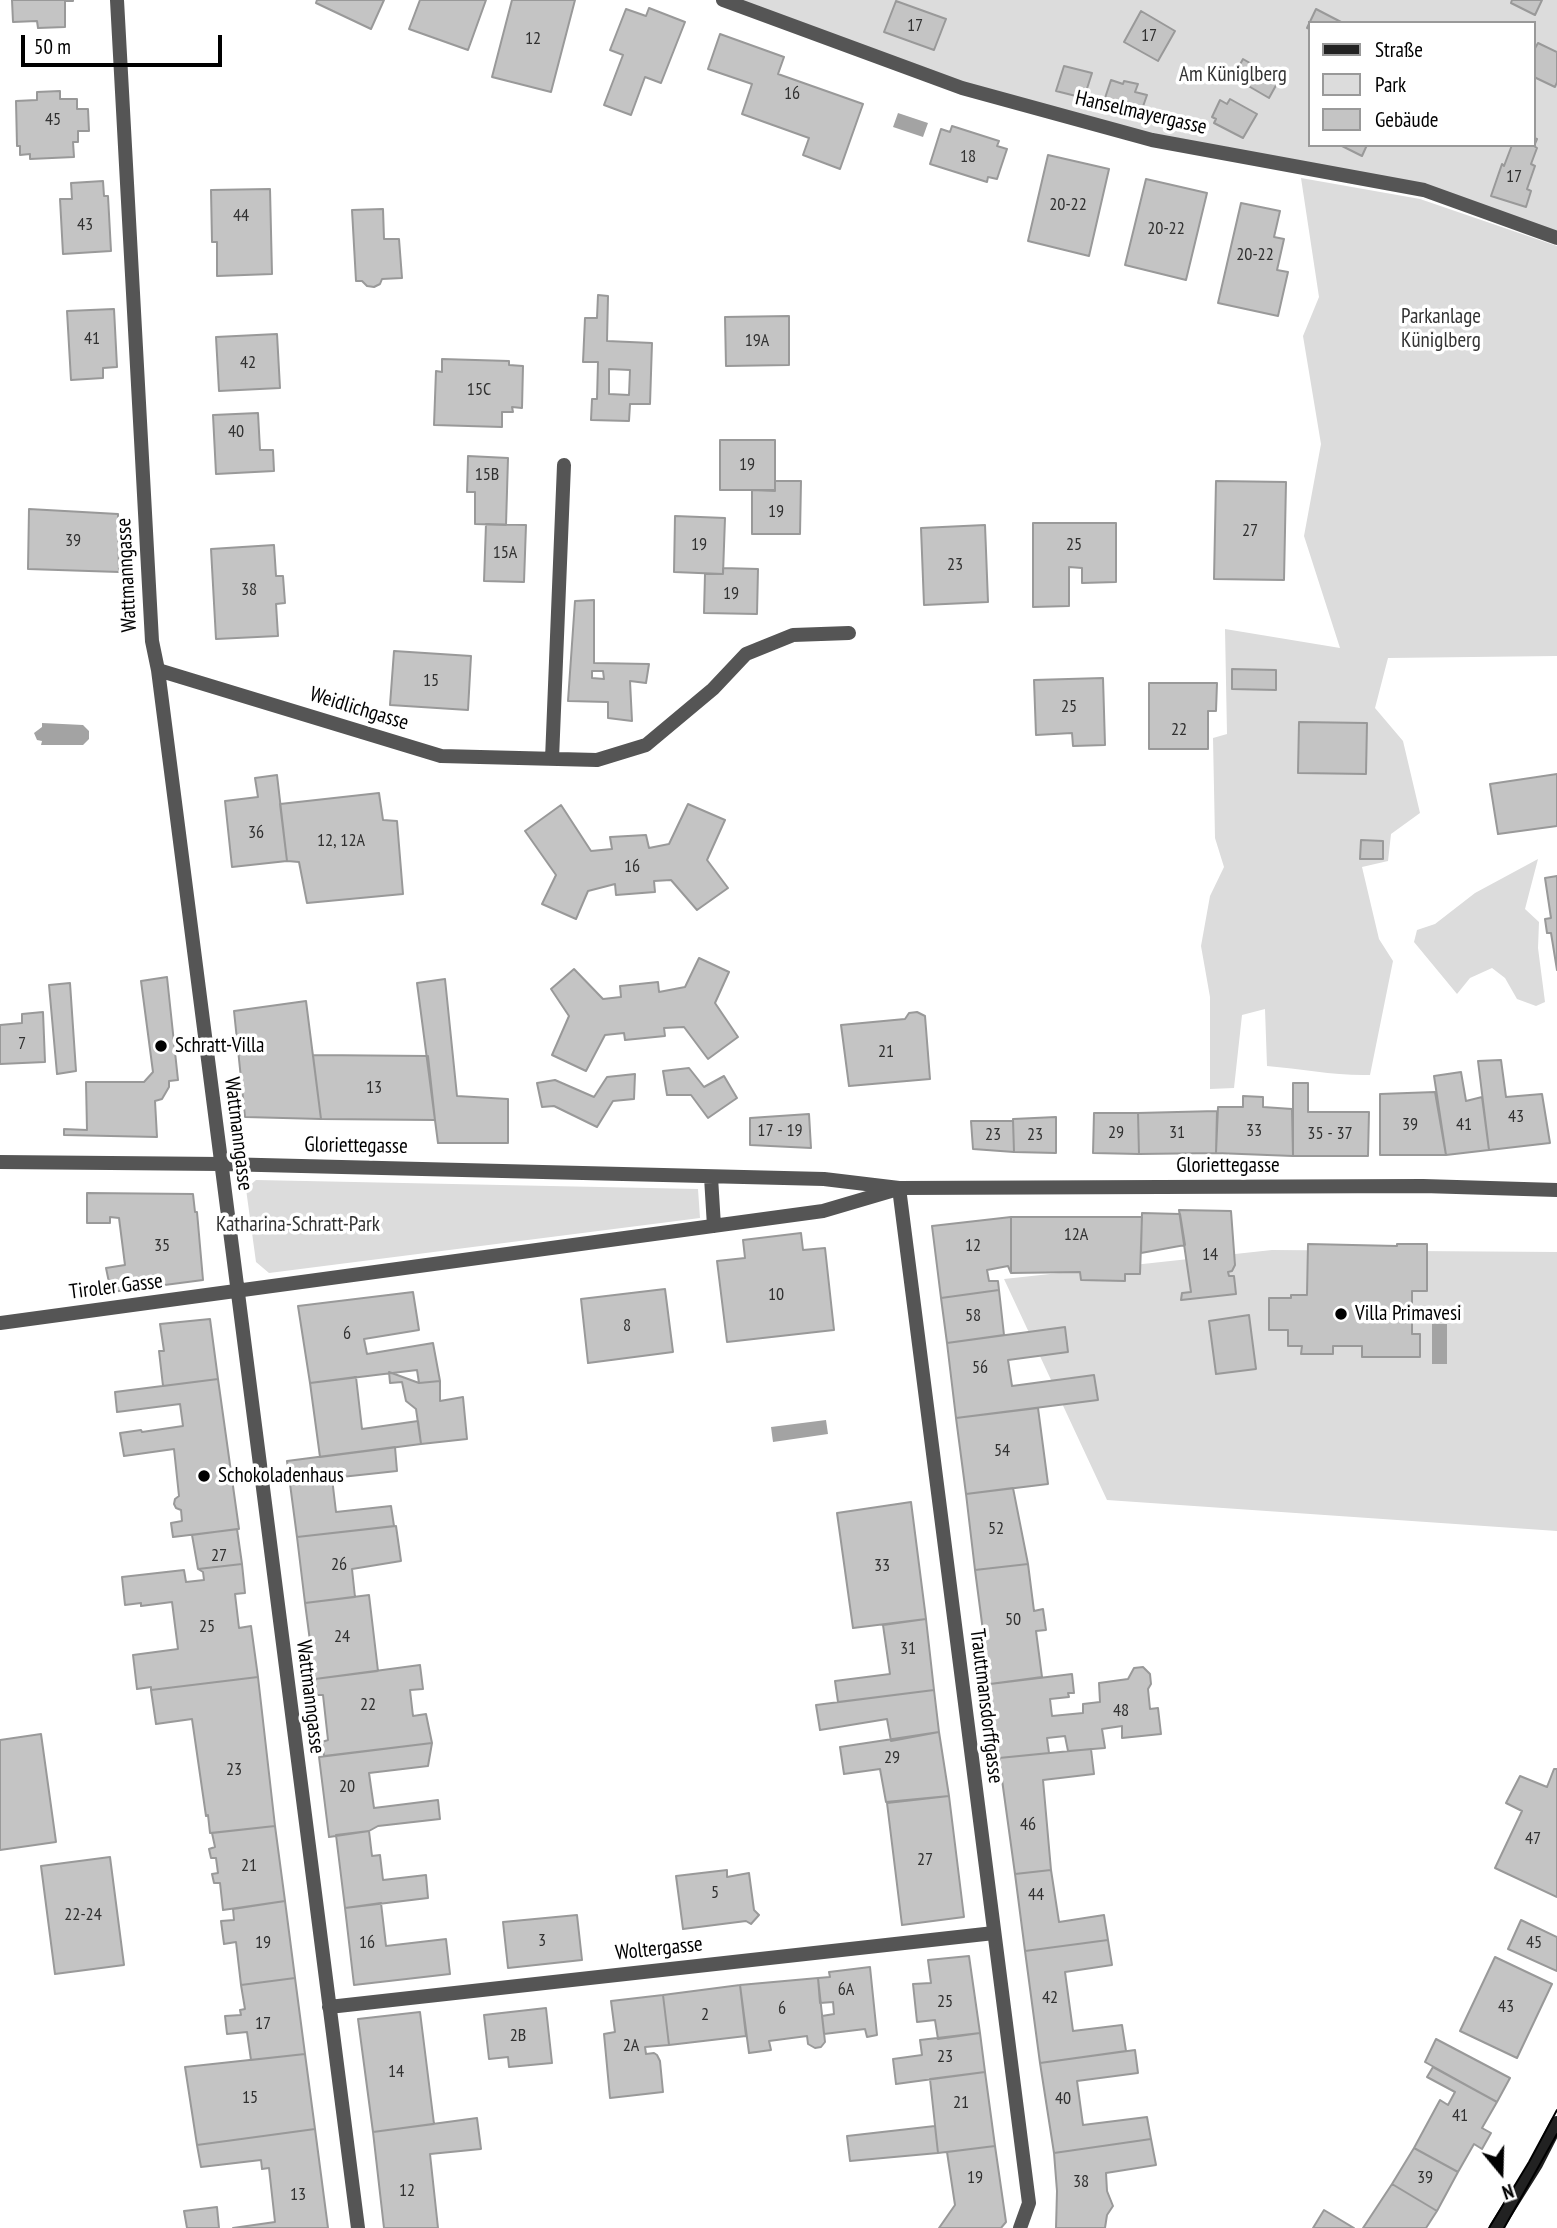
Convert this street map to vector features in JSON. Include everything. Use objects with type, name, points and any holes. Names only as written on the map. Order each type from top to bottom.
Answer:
[{"type":"main road","points":[[1496,2228],[1556,2126]]},
{"type":"street","name":"Wattmanngasse","points":[[117,0],[151,628],[358,2228]]},
{"type":"street","name":"Hanselmayergasse","points":[[723,0],[975,92],[1152,140],[1424,190],[1557,238]]},
{"type":"street","points":[[552,759],[564,465]]},
{"type":"street","name":"Weidlichgasse","points":[[158,670],[441,756],[597,760],[646,745],[713,689],[747,654],[793,635],[849,634]]},
{"type":"street","name":"Gloriettegasse","points":[[0,1162],[221,1164],[824,1179],[899,1188],[1423,1186],[1557,1191]]},
{"type":"street","points":[[711,1177],[714,1226]]},
{"type":"street","name":"Gloriettegasse","points":[[237,1292],[823,1211],[899,1188]]},
{"type":"street","name":"Trauttmansdorffgasse","points":[[899,1188],[1029,2203],[1020,2228]]},
{"type":"street","name":"Tiroler Gasse","points":[[0,1324],[237,1292]]},
{"type":"street","name":"Woltergasse","points":[[329,2007],[994,1933]]},
{"type":"green space","name":"Am Küniglberg","points":[[741,0],[1557,0],[1557,234],[1425,186],[1153,136],[964,85]]},
{"type":"green space","name":"Parkanlage Küniglberg","points":[[1301,178],[1420,199],[1557,246],[1557,656],[1388,658],[1375,708],[1403,741],[1420,813],[1391,834],[1388,861],[1362,867],[1379,939],[1393,961],[1370,1075],[1267,1066],[1265,1009],[1242,1015],[1234,1088],[1210,1089],[1210,997],[1201,946],[1210,896],[1224,867],[1215,838],[1213,738],[1227,734],[1225,629],[1340,648],[1304,536],[1321,444],[1303,336],[1319,297]]},
{"type":"green space","points":[[1538,859],[1525,909],[1539,922],[1538,948],[1545,1002],[1536,1006],[1517,999],[1505,978],[1492,968],[1470,978],[1457,994],[1414,942],[1417,930],[1435,924],[1475,893]]},
{"type":"green space","name":"Katharina-Schratt-Park","points":[[256,1180],[698,1189],[700,1218],[269,1273],[256,1262],[246,1189]]},
{"type":"green space","points":[[1272,1250],[1557,1252],[1557,1531],[1107,1500],[1004,1279]]},
{"type":"shaded area","points":[[898,113],[928,123],[923,137],[893,127]]},
{"type":"shaded area","points":[[42,723],[83,725],[89,731],[89,739],[83,745],[41,745],[42,741],[37,740],[34,733],[42,727]]},
{"type":"shaded area","points":[[1432,1324],[1447,1324],[1447,1364],[1432,1364]]},
{"type":"shaded area","points":[[826,1420],[828,1434],[773,1442],[771,1427]]},
{"type":"building","points":[[12,0],[73,1],[65,1],[65,27],[38,28],[37,21],[13,22]]},
{"type":"building","points":[[317,0],[384,0],[371,29],[316,3]]},
{"type":"building","points":[[420,0],[486,0],[468,50],[409,29]]},
{"type":"building","points":[[512,0],[575,0],[551,92],[492,77]]},
{"type":"building","points":[[1512,0],[1542,0],[1535,15],[1511,3]]},
{"type":"building","points":[[896,1],[946,19],[934,50],[884,32]]},
{"type":"building","points":[[649,8],[685,22],[661,83],[645,77],[631,115],[604,105],[623,55],[610,50],[626,9],[646,16]]},
{"type":"building","points":[[1316,9],[1339,21],[1310,21]]},
{"type":"building","points":[[1141,11],[1175,31],[1158,61],[1124,42]]},
{"type":"building","points":[[720,34],[784,57],[778,74],[863,104],[840,169],[803,155],[809,138],[742,114],[752,84],[708,69]]},
{"type":"building","points":[[1538,43],[1557,52],[1555,87],[1536,78]]},
{"type":"building","points":[[1243,59],[1279,80],[1269,98],[1233,77]]},
{"type":"building","points":[[1064,66],[1092,73],[1084,98],[1056,91]]},
{"type":"building","points":[[1111,80],[1123,84],[1124,81],[1138,84],[1135,92],[1147,95],[1140,115],[1129,112],[1128,115],[1103,104]]},
{"type":"building","points":[[60,91],[60,99],[77,99],[77,109],[88,109],[89,131],[78,131],[78,142],[73,142],[74,157],[30,159],[30,154],[20,155],[20,146],[17,146],[16,101],[37,100],[37,92]]},
{"type":"building","points":[[1230,99],[1257,114],[1243,138],[1214,123],[1216,119],[1212,117],[1220,100],[1227,104]]},
{"type":"building","points":[[952,126],[999,141],[997,146],[1007,149],[997,179],[988,177],[987,182],[930,164],[941,129],[950,132]]},
{"type":"building","points":[[1344,147],[1366,147],[1362,156]]},
{"type":"building","points":[[1511,147],[1537,148],[1531,164],[1535,166],[1527,189],[1531,191],[1526,207],[1491,196],[1502,164],[1504,166]]},
{"type":"building","points":[[1048,155],[1109,169],[1089,256],[1028,241]]},
{"type":"building","points":[[1146,179],[1207,193],[1186,280],[1125,265]]},
{"type":"building","points":[[103,181],[104,196],[108,196],[111,251],[63,254],[60,199],[72,199],[71,183]]},
{"type":"building","points":[[270,189],[272,274],[217,276],[217,242],[212,242],[211,190]]},
{"type":"building","points":[[1241,203],[1280,211],[1274,237],[1284,239],[1277,270],[1288,272],[1278,316],[1218,303]]},
{"type":"building","points":[[383,209],[384,239],[399,239],[402,278],[382,279],[380,284],[374,287],[367,286],[362,281],[356,281],[352,210]]},
{"type":"building","points":[[598,295],[608,296],[607,341],[652,343],[650,404],[630,404],[629,421],[591,420],[592,399],[597,399],[598,362],[583,362],[585,318],[597,318]],"holes":[[[609,369],[630,370],[629,395],[609,394]]]},
{"type":"building","points":[[114,309],[117,367],[103,368],[103,378],[71,380],[67,311]]},
{"type":"building","points":[[789,316],[789,365],[726,366],[725,317]]},
{"type":"building","points":[[277,334],[280,388],[219,391],[216,337]]},
{"type":"building","points":[[442,359],[509,361],[509,365],[523,366],[522,408],[512,407],[513,412],[502,412],[502,427],[434,425],[436,371],[442,372]]},
{"type":"building","points":[[258,413],[260,450],[273,450],[274,471],[216,474],[213,415]]},
{"type":"building","points":[[720,440],[775,440],[775,490],[720,490]]},
{"type":"building","points":[[468,456],[508,458],[506,525],[475,524],[475,492],[467,492]]},
{"type":"building","points":[[775,481],[801,481],[800,534],[752,534],[752,490],[775,491]]},
{"type":"building","points":[[1216,481],[1286,482],[1284,580],[1214,579]]},
{"type":"building","points":[[29,509],[118,514],[119,572],[28,569]]},
{"type":"building","points":[[675,516],[725,518],[723,574],[674,572]]},
{"type":"building","points":[[1033,523],[1116,523],[1116,582],[1082,583],[1082,568],[1069,567],[1069,606],[1033,607]]},
{"type":"building","points":[[486,524],[526,525],[524,582],[484,581]]},
{"type":"building","points":[[985,525],[988,602],[924,605],[921,528]]},
{"type":"building","points":[[274,545],[276,576],[283,576],[285,603],[276,604],[278,636],[216,639],[211,549]]},
{"type":"building","points":[[723,568],[758,569],[757,614],[704,613],[705,574],[723,574]]},
{"type":"building","points":[[594,600],[594,663],[649,664],[646,683],[630,681],[632,721],[608,718],[608,702],[568,701],[575,601]],"holes":[[[592,671],[603,671],[604,679],[592,678]]]},
{"type":"building","points":[[394,651],[471,656],[468,710],[390,705]]},
{"type":"building","points":[[1232,669],[1276,670],[1276,690],[1232,689]]},
{"type":"building","points":[[1103,678],[1105,745],[1073,746],[1072,733],[1036,735],[1034,680]]},
{"type":"building","points":[[1149,683],[1217,683],[1216,711],[1208,711],[1208,749],[1149,749]]},
{"type":"building","points":[[1299,722],[1367,723],[1366,774],[1298,773]]},
{"type":"building","points":[[1557,774],[1557,826],[1498,834],[1490,784]]},
{"type":"building","points":[[277,775],[287,861],[232,867],[225,801],[258,797],[255,778]]},
{"type":"building","points":[[379,793],[383,820],[397,821],[403,894],[307,903],[299,862],[287,861],[280,804]]},
{"type":"building","points":[[688,804],[725,820],[707,860],[728,888],[697,910],[671,880],[654,881],[655,892],[616,895],[615,884],[588,891],[576,919],[542,904],[556,875],[525,831],[561,805],[591,851],[612,849],[610,837],[646,835],[649,848],[669,844]]},
{"type":"building","points":[[1361,840],[1383,841],[1383,859],[1360,859]]},
{"type":"building","points":[[1557,876],[1557,970],[1551,933],[1547,933],[1545,919],[1551,918],[1545,878]]},
{"type":"building","points":[[699,958],[729,972],[715,1003],[738,1037],[708,1059],[684,1027],[664,1028],[665,1036],[625,1040],[624,1033],[605,1035],[586,1071],[552,1055],[569,1016],[551,989],[574,969],[603,999],[621,997],[620,986],[658,982],[659,992],[685,987]]},
{"type":"building","name":"Schratt-Villa","points":[[167,977],[178,1080],[169,1081],[169,1087],[162,1099],[155,1101],[157,1137],[64,1135],[64,1129],[87,1130],[86,1082],[144,1082],[153,1072],[141,981]]},
{"type":"building","points":[[445,979],[457,1096],[508,1099],[508,1143],[438,1143],[417,983]]},
{"type":"building","points":[[70,983],[76,1071],[57,1074],[49,985]]},
{"type":"building","points":[[306,1001],[321,1119],[245,1117],[234,1011]]},
{"type":"building","points":[[43,1012],[45,1062],[0,1064],[0,1025],[22,1023],[22,1014]]},
{"type":"building","points":[[917,1012],[925,1016],[930,1079],[849,1086],[841,1025],[905,1019],[909,1013]]},
{"type":"building","points":[[313,1055],[428,1056],[435,1120],[321,1119]]},
{"type":"building","points":[[1501,1060],[1506,1097],[1542,1094],[1550,1143],[1489,1150],[1478,1061]]},
{"type":"building","points":[[689,1068],[704,1087],[724,1076],[737,1098],[708,1118],[691,1095],[667,1095],[663,1071]]},
{"type":"building","points":[[1461,1072],[1466,1101],[1482,1097],[1489,1150],[1446,1155],[1434,1076]]},
{"type":"building","points":[[635,1074],[634,1099],[613,1101],[597,1127],[554,1106],[542,1107],[537,1083],[555,1080],[594,1097],[607,1077]]},
{"type":"building","points":[[1293,1083],[1308,1083],[1308,1112],[1369,1112],[1368,1156],[1293,1156]]},
{"type":"building","points":[[1435,1092],[1446,1155],[1380,1155],[1380,1094]]},
{"type":"building","points":[[1243,1096],[1263,1097],[1263,1107],[1292,1109],[1293,1156],[1216,1153],[1218,1107],[1243,1107]]},
{"type":"building","points":[[1217,1111],[1216,1153],[1139,1154],[1138,1113]]},
{"type":"building","points":[[1094,1113],[1138,1113],[1139,1154],[1093,1153]]},
{"type":"building","points":[[809,1114],[811,1148],[750,1145],[750,1118]]},
{"type":"building","points":[[1056,1117],[1056,1153],[1014,1152],[1013,1119]]},
{"type":"building","points":[[971,1121],[1013,1121],[1014,1152],[973,1149]]},
{"type":"building","points":[[87,1193],[193,1194],[203,1280],[111,1292],[106,1268],[125,1265],[119,1218],[110,1217],[110,1223],[87,1223]]},
{"type":"building","points":[[1179,1210],[1231,1211],[1235,1265],[1232,1271],[1228,1272],[1229,1276],[1234,1276],[1236,1294],[1181,1300],[1182,1293],[1191,1292]]},
{"type":"building","points":[[1142,1213],[1180,1214],[1185,1245],[1141,1253]]},
{"type":"building","points":[[1011,1217],[1011,1273],[1008,1266],[987,1270],[989,1281],[998,1281],[999,1290],[941,1298],[932,1226]]},
{"type":"building","points":[[1011,1217],[1142,1217],[1140,1274],[1125,1274],[1125,1281],[1081,1280],[1080,1272],[1011,1273]]},
{"type":"building","points":[[801,1233],[803,1250],[825,1248],[834,1330],[727,1342],[717,1261],[745,1258],[743,1240]]},
{"type":"building","name":"Villa Primavesi","points":[[1308,1244],[1427,1244],[1427,1291],[1412,1291],[1412,1334],[1420,1334],[1420,1357],[1362,1357],[1362,1346],[1333,1346],[1333,1354],[1301,1354],[1302,1346],[1288,1346],[1288,1330],[1269,1330],[1269,1298],[1307,1295]]},
{"type":"building","points":[[665,1289],[673,1352],[588,1363],[581,1299]]},
{"type":"building","points":[[999,1290],[1004,1335],[947,1343],[941,1298]]},
{"type":"building","points":[[413,1292],[419,1330],[364,1339],[367,1354],[433,1343],[440,1381],[419,1383],[417,1370],[310,1383],[298,1306]]},
{"type":"building","points":[[1249,1315],[1256,1369],[1216,1374],[1209,1321]]},
{"type":"building","points":[[210,1319],[218,1379],[163,1386],[159,1351],[164,1351],[160,1324]]},
{"type":"building","points":[[1065,1327],[1068,1352],[1008,1360],[1012,1386],[1094,1375],[1098,1400],[956,1418],[947,1343]]},
{"type":"building","points":[[389,1372],[419,1383],[440,1381],[440,1401],[463,1397],[467,1439],[421,1444],[416,1409],[406,1401],[402,1382],[390,1383]]},
{"type":"building","points":[[356,1377],[362,1429],[418,1421],[421,1444],[320,1457],[310,1383]]},
{"type":"building","name":"Schokoladenhaus","points":[[218,1379],[239,1529],[173,1537],[171,1523],[182,1521],[181,1510],[174,1504],[179,1496],[174,1449],[124,1456],[120,1433],[183,1426],[180,1404],[117,1412],[115,1392]]},
{"type":"building","points":[[1038,1408],[1048,1484],[966,1494],[956,1418]]},
{"type":"building","points":[[395,1447],[397,1471],[332,1478],[336,1512],[391,1506],[394,1526],[297,1537],[287,1461]]},
{"type":"building","points":[[1013,1488],[1028,1564],[975,1570],[966,1494]]},
{"type":"building","points":[[911,1502],[926,1619],[853,1628],[837,1513]]},
{"type":"building","points":[[396,1526],[401,1561],[352,1569],[355,1597],[305,1603],[297,1537]]},
{"type":"building","points":[[237,1529],[242,1564],[198,1569],[192,1535]]},
{"type":"building","points":[[242,1564],[245,1593],[235,1594],[239,1628],[251,1626],[258,1677],[151,1690],[151,1687],[137,1689],[133,1655],[178,1649],[172,1602],[125,1605],[122,1577],[184,1570],[186,1582],[204,1580],[203,1572],[198,1569]]},
{"type":"building","points":[[1028,1564],[1034,1611],[1043,1609],[1046,1630],[1036,1631],[1042,1677],[990,1684],[975,1570]]},
{"type":"building","points":[[369,1595],[378,1671],[315,1679],[305,1603]]},
{"type":"building","points":[[926,1619],[934,1690],[838,1702],[835,1681],[890,1674],[883,1625]]},
{"type":"building","points":[[420,1665],[423,1689],[410,1690],[413,1716],[426,1714],[432,1743],[324,1756],[322,1742],[328,1740],[323,1695],[316,1695],[315,1679]]},
{"type":"building","points":[[1143,1667],[1150,1674],[1150,1709],[1158,1708],[1161,1734],[1122,1738],[1122,1726],[1102,1729],[1105,1748],[1068,1751],[1065,1736],[1047,1738],[1049,1753],[999,1758],[990,1684],[1072,1674],[1074,1693],[1068,1693],[1069,1697],[1050,1699],[1052,1716],[1083,1713],[1083,1704],[1100,1702],[1099,1683],[1128,1679],[1134,1668]]},
{"type":"building","points":[[258,1677],[275,1826],[210,1833],[192,1719],[156,1724],[151,1690]]},
{"type":"building","points":[[934,1690],[939,1732],[891,1741],[887,1719],[820,1730],[816,1705]]},
{"type":"building","points":[[939,1732],[949,1796],[886,1802],[880,1769],[844,1774],[840,1747]]},
{"type":"building","points":[[41,1734],[56,1842],[0,1850],[0,1740]]},
{"type":"building","points":[[432,1743],[428,1766],[369,1773],[374,1808],[438,1800],[440,1819],[378,1826],[369,1831],[329,1837],[319,1757]]},
{"type":"building","points":[[1091,1749],[1094,1774],[1043,1780],[1051,1870],[1015,1874],[999,1758]]},
{"type":"building","points":[[1554,1769],[1557,1769],[1557,1897],[1495,1868],[1522,1811],[1506,1803],[1520,1776],[1547,1787]]},
{"type":"building","points":[[949,1796],[964,1917],[902,1925],[887,1803]]},
{"type":"building","points":[[275,1826],[285,1901],[223,1910],[220,1883],[214,1883],[212,1874],[218,1873],[216,1858],[211,1858],[209,1849],[215,1847],[212,1833]]},
{"type":"building","points":[[369,1831],[372,1856],[380,1855],[383,1880],[426,1875],[428,1898],[345,1908],[336,1835]]},
{"type":"building","points":[[110,1857],[124,1965],[55,1974],[41,1866]]},
{"type":"building","points":[[727,1870],[727,1877],[749,1873],[754,1910],[759,1915],[751,1924],[746,1921],[683,1929],[676,1876]]},
{"type":"building","points":[[1051,1870],[1059,1922],[1104,1915],[1108,1940],[1025,1951],[1015,1874]]},
{"type":"building","points":[[285,1901],[295,1978],[241,1985],[236,1942],[224,1944],[221,1921],[234,1920],[233,1909]]},
{"type":"building","points":[[381,1903],[386,1946],[446,1939],[450,1974],[354,1985],[345,1908]]},
{"type":"building","points":[[577,1915],[582,1960],[508,1968],[503,1922]]},
{"type":"building","points":[[1521,1920],[1557,1937],[1557,1971],[1508,1949]]},
{"type":"building","points":[[1108,1940],[1112,1965],[1065,1972],[1073,2031],[1122,2025],[1126,2051],[1040,2063],[1025,1951]]},
{"type":"building","points":[[969,1956],[980,2033],[938,2039],[935,2020],[917,2022],[913,1984],[931,1983],[928,1960]]},
{"type":"building","points":[[1495,1957],[1552,1984],[1517,2058],[1460,2031]]},
{"type":"building","points":[[870,1967],[877,2035],[867,2037],[865,2029],[824,2034],[822,2016],[834,2014],[833,2002],[820,2003],[818,1978],[830,1977],[829,1972]]},
{"type":"building","points":[[295,1978],[305,2054],[251,2060],[247,2032],[227,2034],[225,2016],[241,2015],[240,2010],[245,2009],[241,1985]]},
{"type":"building","points":[[818,1978],[825,2042],[821,2047],[815,2048],[808,2044],[807,2036],[769,2041],[771,2050],[749,2053],[740,1985]]},
{"type":"building","points":[[740,1985],[746,2036],[669,2045],[663,1995]]},
{"type":"building","points":[[663,1995],[669,2045],[645,2047],[646,2054],[654,2053],[660,2061],[663,2092],[610,2098],[604,2034],[615,2032],[611,2001]]},
{"type":"building","points":[[546,2008],[552,2063],[509,2067],[508,2057],[489,2059],[484,2015]]},
{"type":"building","points":[[420,2012],[434,2124],[373,2132],[358,2019]]},
{"type":"building","points":[[980,2033],[985,2072],[896,2084],[893,2059],[922,2055],[920,2040]]},
{"type":"building","points":[[1436,2039],[1510,2078],[1497,2102],[1425,2062]]},
{"type":"building","points":[[1135,2050],[1138,2073],[1077,2081],[1083,2125],[1147,2117],[1151,2139],[1054,2153],[1040,2063]]},
{"type":"building","points":[[305,2054],[315,2129],[197,2145],[185,2067]]},
{"type":"building","points":[[1433,2067],[1497,2102],[1482,2128],[1491,2133],[1482,2149],[1474,2144],[1458,2172],[1414,2148],[1440,2100],[1448,2105],[1455,2092],[1427,2077]]},
{"type":"building","points":[[985,2072],[995,2146],[938,2153],[930,2079]]},
{"type":"building","points":[[477,2118],[481,2149],[430,2154],[438,2228],[384,2228],[373,2132]]},
{"type":"building","points":[[935,2126],[938,2153],[850,2161],[847,2136]]},
{"type":"building","points":[[315,2129],[328,2228],[233,2228],[275,2222],[269,2168],[262,2169],[261,2160],[201,2167],[197,2145]]},
{"type":"building","points":[[1151,2139],[1156,2165],[1106,2173],[1107,2191],[1113,2206],[1107,2215],[1105,2228],[1056,2228],[1054,2153]]},
{"type":"building","points":[[995,2146],[1006,2222],[1001,2228],[939,2228],[955,2205],[947,2152]]},
{"type":"building","points":[[1414,2148],[1458,2172],[1437,2211],[1392,2184]]},
{"type":"building","points":[[1392,2184],[1437,2211],[1426,2228],[1363,2228]]},
{"type":"building","points":[[217,2207],[219,2228],[187,2228],[184,2211]]},
{"type":"building","points":[[1324,2210],[1354,2228],[1313,2228]]},
{"type":"tram line","points":[[1489,2228],[1557,2110]]},
{"type":"tram line","points":[[1504,2228],[1557,2134]]},
{"type":"place","name":"Schratt-Villa","points":[[161,1046]]},
{"type":"place","name":"Villa Primavesi","points":[[1341,1314]]},
{"type":"place","name":"Schokoladenhaus","points":[[204,1476]]}]
